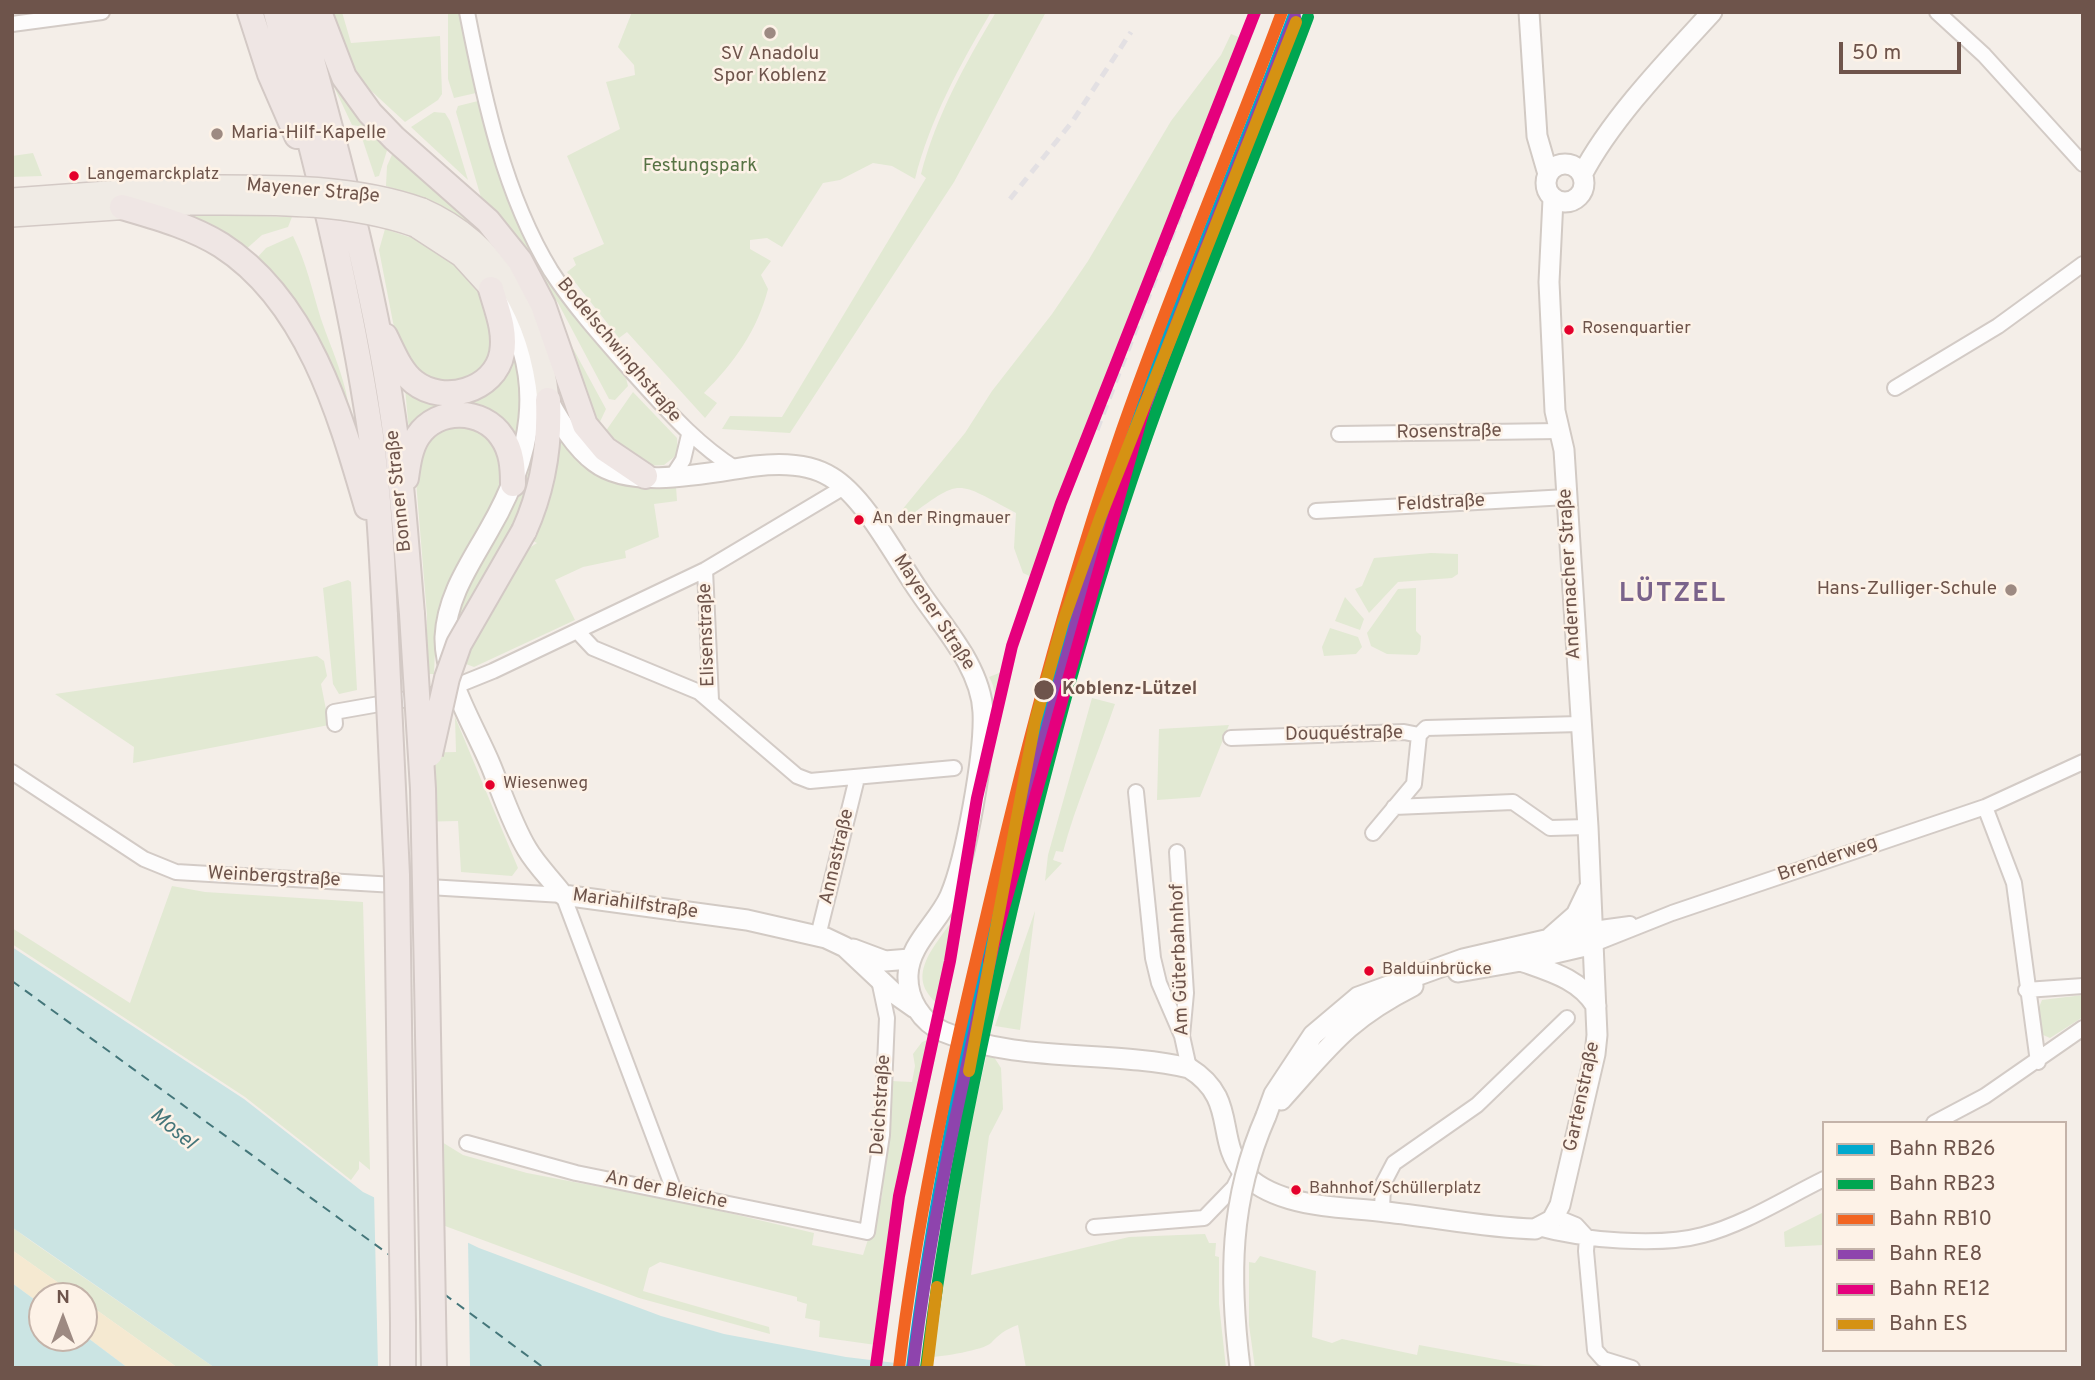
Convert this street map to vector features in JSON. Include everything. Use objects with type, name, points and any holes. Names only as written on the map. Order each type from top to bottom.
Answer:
[{"type":"highway","points":[[250,12],[283,104],[316,169]]},
{"type":"highway","name":"Bonner Straße","points":[[276,12],[341,275],[368,416],[385,616],[397,875],[404,1368]]},
{"type":"highway","name":"Bonner Straße","points":[[299,12],[361,247],[396,438],[412,614],[423,789],[434,1368]]},
{"type":"highway","points":[[319,12],[344,77],[370,113],[394,138],[488,221],[520,261],[543,305],[580,433],[600,456],[645,476]]},
{"type":"highway","points":[[121,207],[185,226],[221,245],[257,275],[289,313],[339,417],[381,554]]},
{"type":"highway","points":[[375,317],[404,372],[415,383],[432,392],[468,390],[484,383],[493,374],[502,351],[502,330],[491,289]]},
{"type":"highway","points":[[423,789],[441,700],[459,644],[524,531],[544,471],[549,425],[548,400]]},
{"type":"highway","points":[[402,503],[410,456],[417,437],[428,425],[451,415],[480,418],[502,436],[512,459],[513,484]]},
{"type":"main road","name":"Mayener Straße","points":[[12,199],[189,195],[298,188],[383,197],[418,217],[461,256],[491,289]]},
{"type":"main road","name":"Mayener Straße","points":[[12,216],[121,207],[189,195]]},
{"type":"main road","name":"Mayener Straße","points":[[418,217],[463,231],[487,252],[502,271],[535,334],[548,400]]},
{"type":"street","points":[[12,19],[13,24],[45,16],[102,12]]},
{"type":"street","name":"Bodelschwinghstraße","points":[[467,12],[484,95],[520,203],[551,269],[566,292],[689,435],[736,469]]},
{"type":"street","points":[[1529,12],[1537,136],[1571,167]]},
{"type":"street","points":[[1558,201],[1546,189],[1571,167],[1712,12]]},
{"type":"street","points":[[1937,12],[1984,55],[2083,164]]},
{"type":"street","name":"Andernacher Straße","points":[[1571,167],[1584,183],[1580,195],[1571,201],[1558,201],[1553,220],[1549,282],[1559,431],[1564,450],[1593,937]]},
{"type":"street","points":[[1895,388],[1998,326],[2083,264]]},
{"type":"street","name":"Mayener Straße","points":[[491,289],[516,332],[529,396],[527,442],[513,484]]},
{"type":"street","name":"Mayener Straße","points":[[548,400],[580,433]]},
{"type":"street","name":"Rosenstraße","points":[[1339,434],[1559,431]]},
{"type":"street","points":[[672,477],[683,460],[689,435]]},
{"type":"street","name":"Mayener Straße","points":[[645,476],[672,477],[799,465],[830,475],[844,487],[870,520],[967,663],[982,700],[980,750],[958,874],[941,913],[910,960]]},
{"type":"street","points":[[457,687],[446,656],[448,616],[464,573],[513,484]]},
{"type":"street","points":[[335,724],[334,712],[436,694],[578,632],[705,570],[844,487]]},
{"type":"street","name":"Feldstraße","points":[[1316,511],[1567,497]]},
{"type":"street","name":"Elisenstraße","points":[[705,570],[710,700]]},
{"type":"street","points":[[578,632],[593,648],[710,700],[797,776],[810,781],[954,768]]},
{"type":"street","name":"Mariahilfstraße","points":[[457,687],[526,848],[563,895],[747,920],[818,936],[845,947],[878,979],[915,1008]]},
{"type":"street","name":"Douquéstraße","points":[[1231,738],[1404,732],[1419,735],[1426,727],[1580,724]]},
{"type":"street","points":[[1373,833],[1416,779],[1419,735]]},
{"type":"street","name":"Brenderweg","points":[[1593,937],[1985,807],[2083,762]]},
{"type":"street","name":"Weinbergstraße","points":[[12,772],[144,859],[176,872],[563,895]]},
{"type":"street","name":"Annastraße","points":[[818,936],[857,778]]},
{"type":"street","points":[[1136,792],[1153,958],[1159,983],[1182,1036]]},
{"type":"street","points":[[1394,807],[1513,802],[1550,828],[1588,827]]},
{"type":"street","points":[[1985,807],[2014,883],[2026,990],[2038,1062]]},
{"type":"street","name":"Am Güterbahnhof","points":[[1177,852],[1186,993],[1182,1036],[1189,1068]]},
{"type":"street","points":[[1550,938],[1576,915],[1590,886]]},
{"type":"street","points":[[563,895],[675,1193]]},
{"type":"street","points":[[1240,1368],[1234,1302],[1236,1215],[1247,1164],[1266,1116],[1357,1007],[1394,981],[1440,966],[1550,938],[1593,937]]},
{"type":"street","points":[[1357,1007],[1440,976],[1521,961],[1593,937]]},
{"type":"street","name":"Gartenstraße","points":[[1548,1221],[1560,1205],[1595,1054],[1593,937]]},
{"type":"street","points":[[845,947],[885,961],[910,960],[909,987],[915,1008],[943,1031],[993,1045],[1189,1068],[1207,1081],[1217,1094],[1234,1157],[1242,1172],[1261,1188],[1292,1200],[1517,1228],[1548,1221],[1570,1237],[1660,1240],[1701,1236],[1738,1222],[1822,1180]]},
{"type":"street","points":[[1521,961],[1574,982],[1589,995],[1596,1006]]},
{"type":"street","name":"Deichstraße","points":[[867,1232],[882,1135],[887,1018],[878,979]]},
{"type":"street","points":[[2026,990],[2083,986]]},
{"type":"street","points":[[1382,1211],[1383,1184],[1394,1163],[1477,1105],[1567,1018]]},
{"type":"street","points":[[1938,1121],[1985,1096],[2038,1062],[2083,1028]]},
{"type":"street","name":"An der Bleiche","points":[[467,1143],[576,1172],[867,1232]]},
{"type":"street","points":[[1094,1227],[1204,1218],[1234,1187],[1242,1172]]},
{"type":"street","points":[[1587,1237],[1595,1350],[1603,1359],[1632,1368]]},
{"type":"green space","points":[[327,12],[342,12],[351,43],[440,36],[442,94],[438,100],[405,122],[354,75]]},
{"type":"green space","points":[[448,12],[459,12],[476,93],[454,98],[448,79]]},
{"type":"green space","name":"Festungspark","points":[[632,12],[991,12],[937,114],[915,179],[892,166],[873,163],[840,180],[823,183],[782,247],[767,238],[750,240],[750,249],[771,261],[761,275],[768,289],[758,319],[743,346],[704,393],[717,403],[705,418],[627,332],[619,338],[567,272],[576,265],[573,258],[604,244],[567,156],[620,129],[606,82],[635,75],[634,65],[618,47]]},
{"type":"green space","points":[[996,12],[1046,12],[954,182],[790,433],[722,429],[730,416],[782,417],[926,178],[921,174],[943,111]]},
{"type":"green space","points":[[1231,34],[1241,38],[1036,579],[1023,573],[1014,548],[1016,513],[980,494],[968,489],[948,490],[904,520],[897,516],[965,433],[992,391],[1052,314],[1088,261],[1171,121],[1221,55]]},
{"type":"green space","points":[[318,53],[389,144],[379,176],[375,177],[358,126],[352,125]]},
{"type":"green space","points":[[478,101],[507,191],[534,256],[564,304],[626,378],[628,386],[615,400],[609,399],[558,303],[482,201],[456,112],[458,106]]},
{"type":"green space","points":[[434,112],[445,113],[450,121],[468,180],[411,127]]},
{"type":"green space","points":[[395,148],[455,201],[494,245],[443,208],[386,186],[387,166]]},
{"type":"green space","points":[[33,153],[42,176],[12,177],[12,156]]},
{"type":"green space","points":[[180,215],[292,217],[288,227],[262,235],[244,251]]},
{"type":"green space","points":[[385,229],[409,237],[411,234],[458,265],[485,298],[497,349],[476,381],[428,384],[397,343],[379,250]]},
{"type":"green space","points":[[293,236],[306,267],[343,381],[348,402],[342,404],[255,260],[266,248]]},
{"type":"green space","points":[[557,319],[606,409],[597,428],[603,435],[633,392],[677,438],[678,454],[664,465],[590,469],[621,482],[676,486],[677,501],[654,504],[659,537],[625,551],[626,558],[583,567],[555,580],[575,620],[474,667],[466,664],[458,618],[461,598],[517,500],[531,453],[534,454],[527,501],[494,570],[537,543],[531,540],[557,433],[569,449],[590,418]]},
{"type":"green space","points":[[510,354],[519,381],[519,439],[464,406],[464,402]]},
{"type":"green space","points":[[405,388],[447,404],[409,432]]},
{"type":"green space","points":[[440,424],[490,431],[506,479],[457,572],[441,618],[434,674],[426,674],[427,615],[416,481],[426,436]]},
{"type":"green space","points":[[1431,553],[1458,554],[1458,574],[1452,578],[1398,582],[1369,613],[1355,589],[1362,586],[1374,558]]},
{"type":"green space","points":[[348,580],[351,582],[357,690],[339,694],[333,684],[323,588]]},
{"type":"green space","points":[[1416,588],[1416,631],[1421,636],[1420,651],[1417,655],[1387,654],[1371,646],[1367,633],[1398,589]]},
{"type":"green space","points":[[1345,597],[1364,619],[1360,630],[1335,621]]},
{"type":"green space","points":[[1330,628],[1358,637],[1362,647],[1356,654],[1324,656],[1322,647]]},
{"type":"green space","points":[[317,656],[324,661],[327,676],[321,684],[329,725],[133,763],[134,747],[55,694]]},
{"type":"green space","points":[[1012,668],[990,759],[996,706],[989,677]]},
{"type":"green space","points":[[1092,698],[1115,704],[1063,852],[1056,851],[1053,860],[1062,863],[1045,881],[1048,855]]},
{"type":"green space","points":[[455,717],[518,868],[512,876],[461,872],[458,821],[413,822],[411,753],[456,752]]},
{"type":"green space","points":[[1229,725],[1200,797],[1157,800],[1159,729]]},
{"type":"green space","points":[[969,882],[945,1009],[931,997],[924,985],[923,973],[932,949],[959,909]]},
{"type":"green space","points":[[172,886],[205,892],[363,902],[370,1170],[359,1161],[359,1169],[351,1180],[245,1097],[12,944],[12,928],[130,1003]]},
{"type":"green space","points":[[1035,911],[1020,1030],[995,1026]]},
{"type":"green space","points":[[2083,995],[2083,1017],[2050,1038],[2041,1034],[2037,1012],[2042,1000]]},
{"type":"green space","points":[[937,1040],[893,1249],[883,1346],[819,1337],[820,1321],[805,1318],[807,1304],[797,1301],[797,1297],[660,1262],[649,1268],[643,1291],[769,1327],[770,1334],[639,1298],[437,1223],[437,1139],[463,1155],[527,1173],[695,1205],[814,1233],[812,1245],[863,1255],[882,1196],[891,1081],[912,1082],[915,1066],[913,1054],[922,1042]]},
{"type":"green space","points":[[987,1054],[994,1057],[1001,1068],[1003,1109],[989,1136],[971,1275],[1129,1237],[1205,1234],[1209,1243],[1216,1243],[1215,1256],[1219,1257],[1219,1304],[1226,1368],[1026,1368],[1018,1325],[987,1346],[930,1357],[951,1209]]},
{"type":"green space","points":[[1822,1213],[1822,1245],[1785,1247],[1784,1232]]},
{"type":"green space","points":[[12,1227],[90,1282],[57,1282],[12,1250]]},
{"type":"green space","points":[[1260,1256],[1316,1271],[1312,1337],[1332,1343],[1342,1339],[1417,1355],[1419,1345],[1522,1364],[1567,1368],[1255,1368],[1249,1325],[1249,1262],[1255,1263]]},
{"type":"green space","points":[[98,1287],[215,1368],[178,1368],[98,1311]]},
{"type":"sand","points":[[12,1250],[57,1282],[28,1282],[28,1295],[12,1283]]},
{"type":"sand","points":[[98,1311],[178,1368],[128,1368],[98,1346]]},
{"type":"water","name":"Mosel","points":[[12,947],[244,1099],[363,1192],[479,1248],[661,1316],[724,1334],[846,1357],[937,1368],[215,1368],[98,1287],[98,1282],[91,1282],[13,1228]]},
{"type":"water","points":[[12,1283],[28,1295],[28,1352],[98,1352],[98,1346],[128,1368],[12,1368]]},
{"type":"pier","points":[[374,1193],[468,1239],[470,1368],[378,1368]]},
{"type":"ferry route","points":[[12,981],[391,1256]]},
{"type":"ferry route","points":[[444,1294],[544,1368]]},
{"type":"railway","points":[[1097,430],[1259,12]]},
{"type":"railway","points":[[1010,199],[1072,122],[1131,32]]},
{"type":"rail line","name":"RE12","points":[[876,1366],[899,1196],[950,961],[977,798],[1012,646],[1061,503],[1255,12]]},
{"type":"rail line","name":"RB10","points":[[899,1368],[923,1207],[956,1048],[1011,813],[1062,621],[1101,493],[1141,377],[1282,12]]},
{"type":"rail line","name":"RB26","points":[[912,1368],[938,1194],[960,1079],[998,907],[1057,677],[1108,506],[1147,395],[1295,12]]},
{"type":"rail line","name":"RE8","points":[[913,1368],[928,1261],[970,1049],[1025,815],[1076,623],[1136,433],[1295,17]]},
{"type":"rail line","name":"RB23","points":[[926,1368],[952,1195],[974,1080],[1012,909],[1071,679],[1104,565],[1161,398],[1308,17]]},
{"type":"rail line","name":"ES","points":[[969,1071],[1035,722],[1063,622],[1100,518],[1296,22]]},
{"type":"rail line","name":"RE12","points":[[989,961],[1148,395]]},
{"type":"rail line","name":"ES","points":[[927,1368],[937,1287]]},
{"type":"place","name":"SV Anadolu Spor Koblenz","points":[[770,33]]},
{"type":"place","name":"Maria-Hilf-Kapelle","points":[[217,134]]},
{"type":"place","name":"Langemarckplatz","points":[[74,176]]},
{"type":"place","name":"Rosenquartier","points":[[1569,330]]},
{"type":"place","name":"An der Ringmauer","points":[[859,520]]},
{"type":"place","name":"Hans-Zulliger-Schule","points":[[2011,590]]},
{"type":"place","name":"Koblenz-Lützel","points":[[1044,690]]},
{"type":"place","name":"Wiesenweg","points":[[490,785]]},
{"type":"place","name":"Balduinbrücke","points":[[1369,971]]},
{"type":"place","name":"Bahnhof/Schüllerplatz","points":[[1296,1190]]},
{"type":"district","name":"LÜTZEL","points":[[1673,596]]}]
